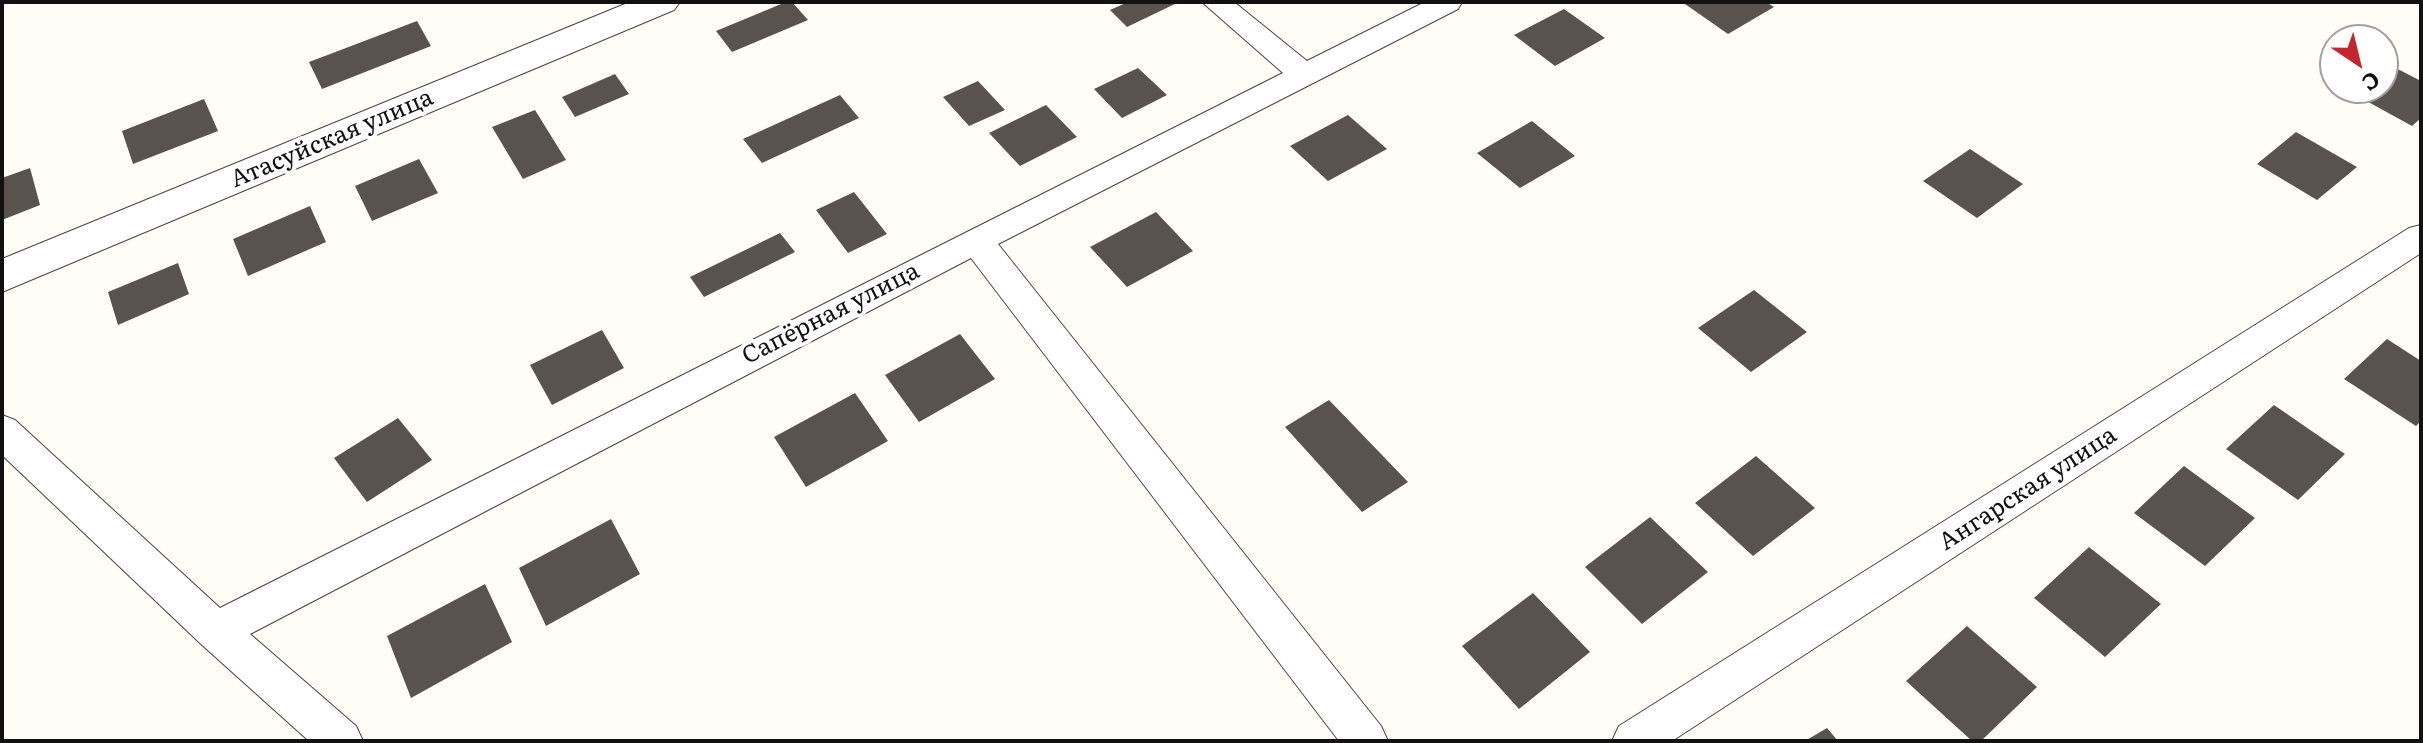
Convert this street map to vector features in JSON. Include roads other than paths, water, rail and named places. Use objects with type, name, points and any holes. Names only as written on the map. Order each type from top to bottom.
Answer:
[{"type":"street","name":"Атасуйская улица","points":[[2,276],[662,2]]},
{"type":"street","points":[[1216,2],[1304,74]]},
{"type":"street","name":"Сапёрная улица","points":[[216,631],[976,240],[1448,2]]},
{"type":"street","name":"Ангарская улица","points":[[1634,741],[2421,237]]},
{"type":"street","points":[[976,240],[1366,741]]},
{"type":"street","points":[[2,431],[216,631],[341,741]]}]
